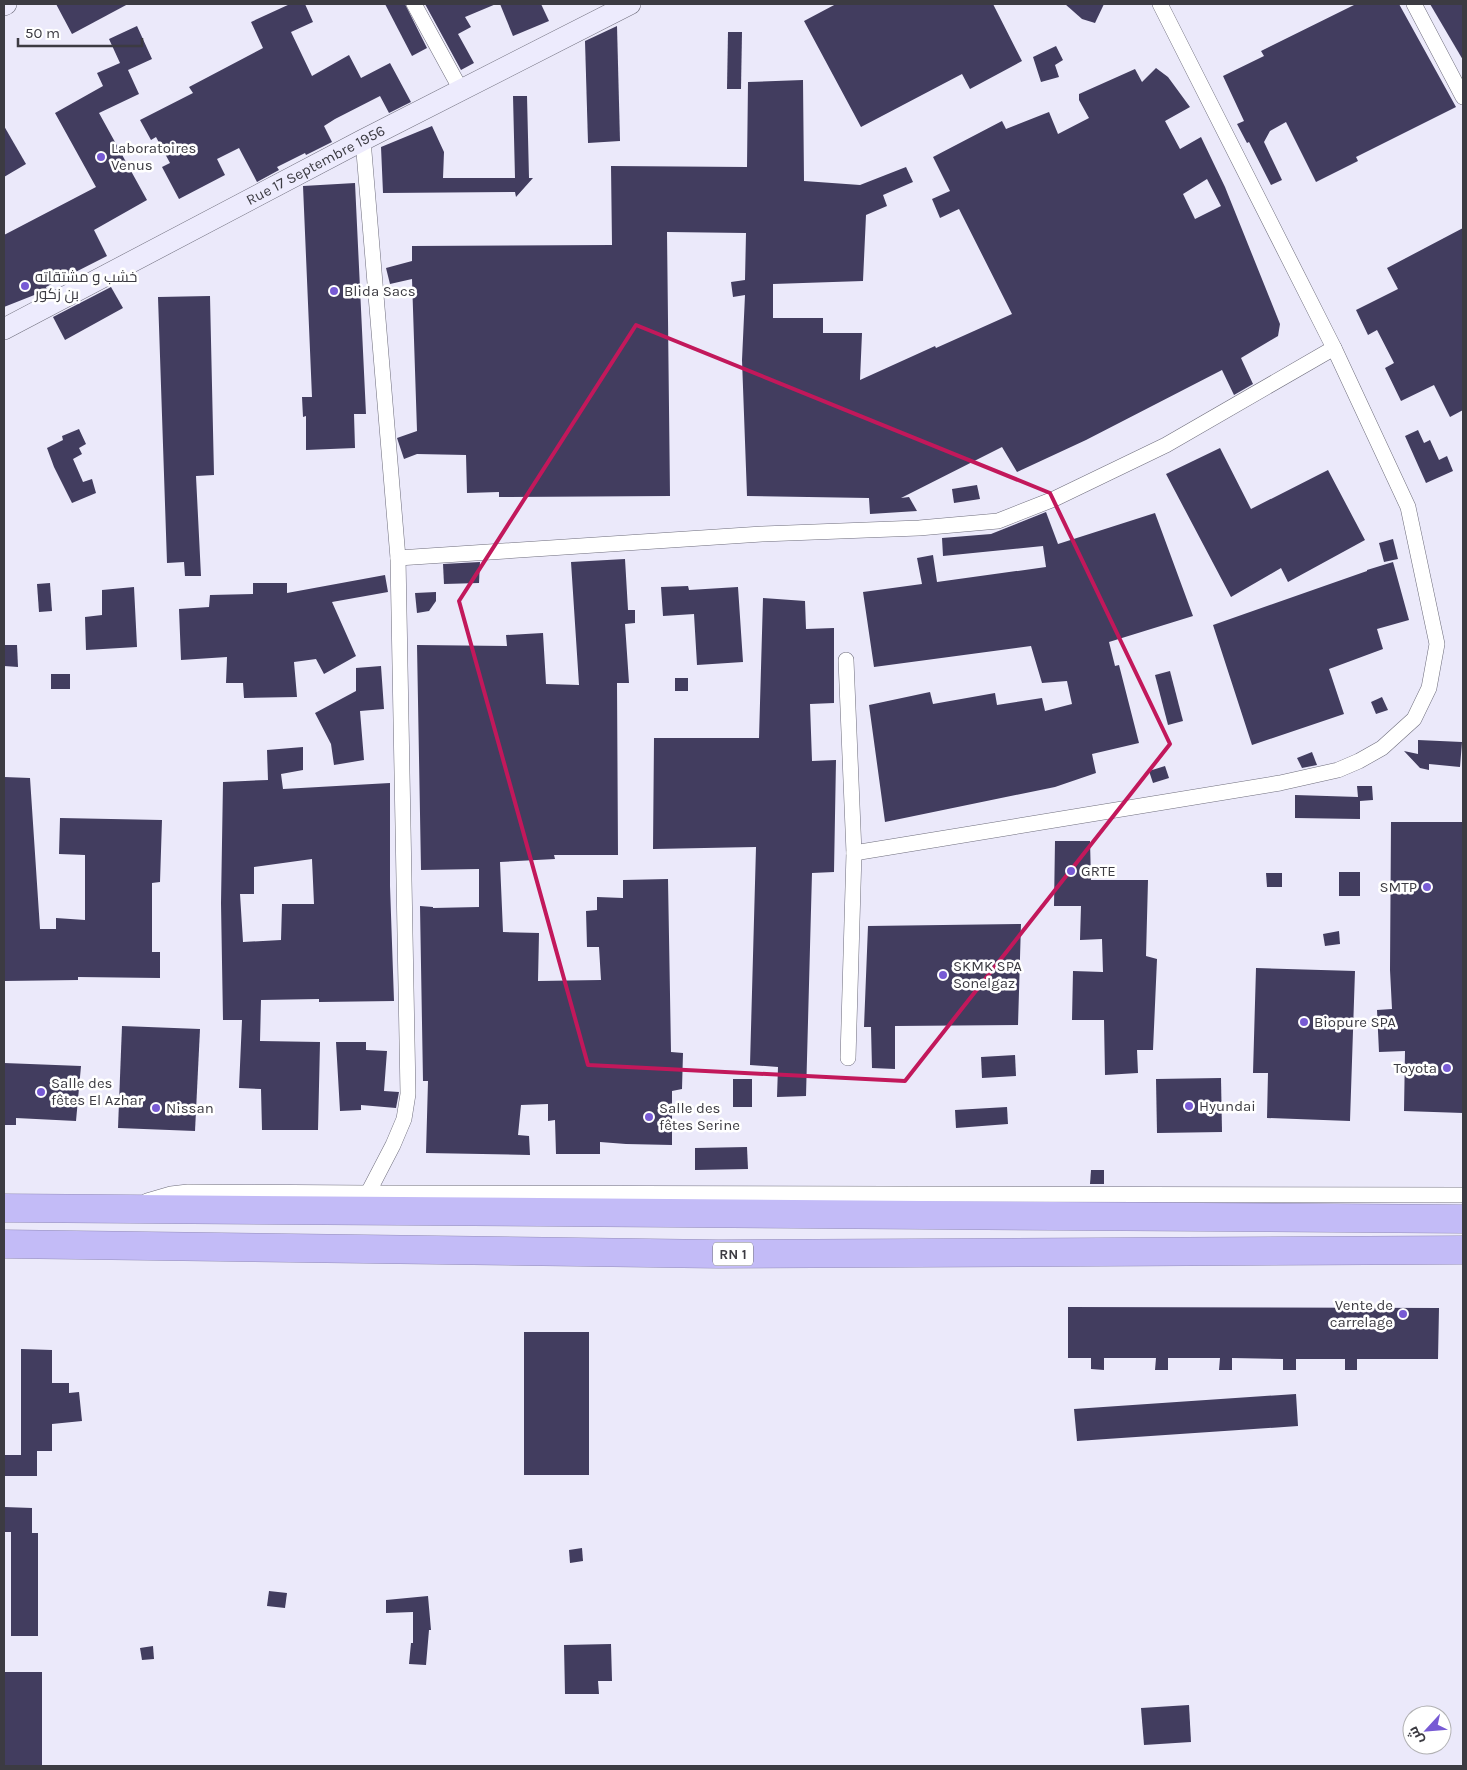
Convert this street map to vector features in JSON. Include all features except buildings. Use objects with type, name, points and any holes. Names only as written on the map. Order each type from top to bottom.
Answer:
[{"type":"highway","points":[[4,1208],[1463,1219]]},
{"type":"highway","name":"RN 1","points":[[4,1244],[718,1254],[1463,1250]]},
{"type":"main road","name":"Rue 17 Septembre 1956","points":[[4,329],[363,140],[630,4]]},
{"type":"street","points":[[414,4],[461,90]]},
{"type":"street","points":[[854,853],[1280,784],[1338,770],[1382,748],[1414,719],[1429,688],[1437,644],[1408,507],[1334,348],[1160,4]]},
{"type":"street","points":[[1414,4],[1434,38],[1463,97]]},
{"type":"street","points":[[363,140],[398,558],[408,1094],[404,1119],[394,1145],[368,1193]]},
{"type":"street","points":[[398,558],[762,534],[919,528],[998,521],[1054,499],[1166,444],[1334,348]]},
{"type":"street","points":[[846,660],[854,853],[848,1058]]},
{"type":"street","points":[[119,1209],[171,1194],[188,1192],[1463,1195]]},
{"type":"highlighted area","points":[[636,325],[1050,493],[1170,744],[905,1081],[588,1065],[459,601]]},
{"type":"place","name":"Laboratoires Venus","points":[[101,157]]},
{"type":"place","name":"خشب و مشتقاته بن زكور","points":[[25,286]]},
{"type":"place","name":"Blida Sacs","points":[[334,291]]},
{"type":"place","name":"GRTE","points":[[1071,871]]},
{"type":"place","name":"SMTP","points":[[1427,887]]},
{"type":"place","name":"SKMK SPA Sonelgaz","points":[[943,975]]},
{"type":"place","name":"Biopure SPA","points":[[1304,1022]]},
{"type":"place","name":"Toyota","points":[[1447,1068]]},
{"type":"place","name":"Salle des fêtes El Azhar","points":[[41,1092]]},
{"type":"place","name":"Hyundai","points":[[1189,1106]]},
{"type":"place","name":"Nissan","points":[[156,1108]]},
{"type":"place","name":"Salle des fêtes Serine","points":[[649,1117]]},
{"type":"place","name":"Vente de carrelage","points":[[1403,1314]]}]
